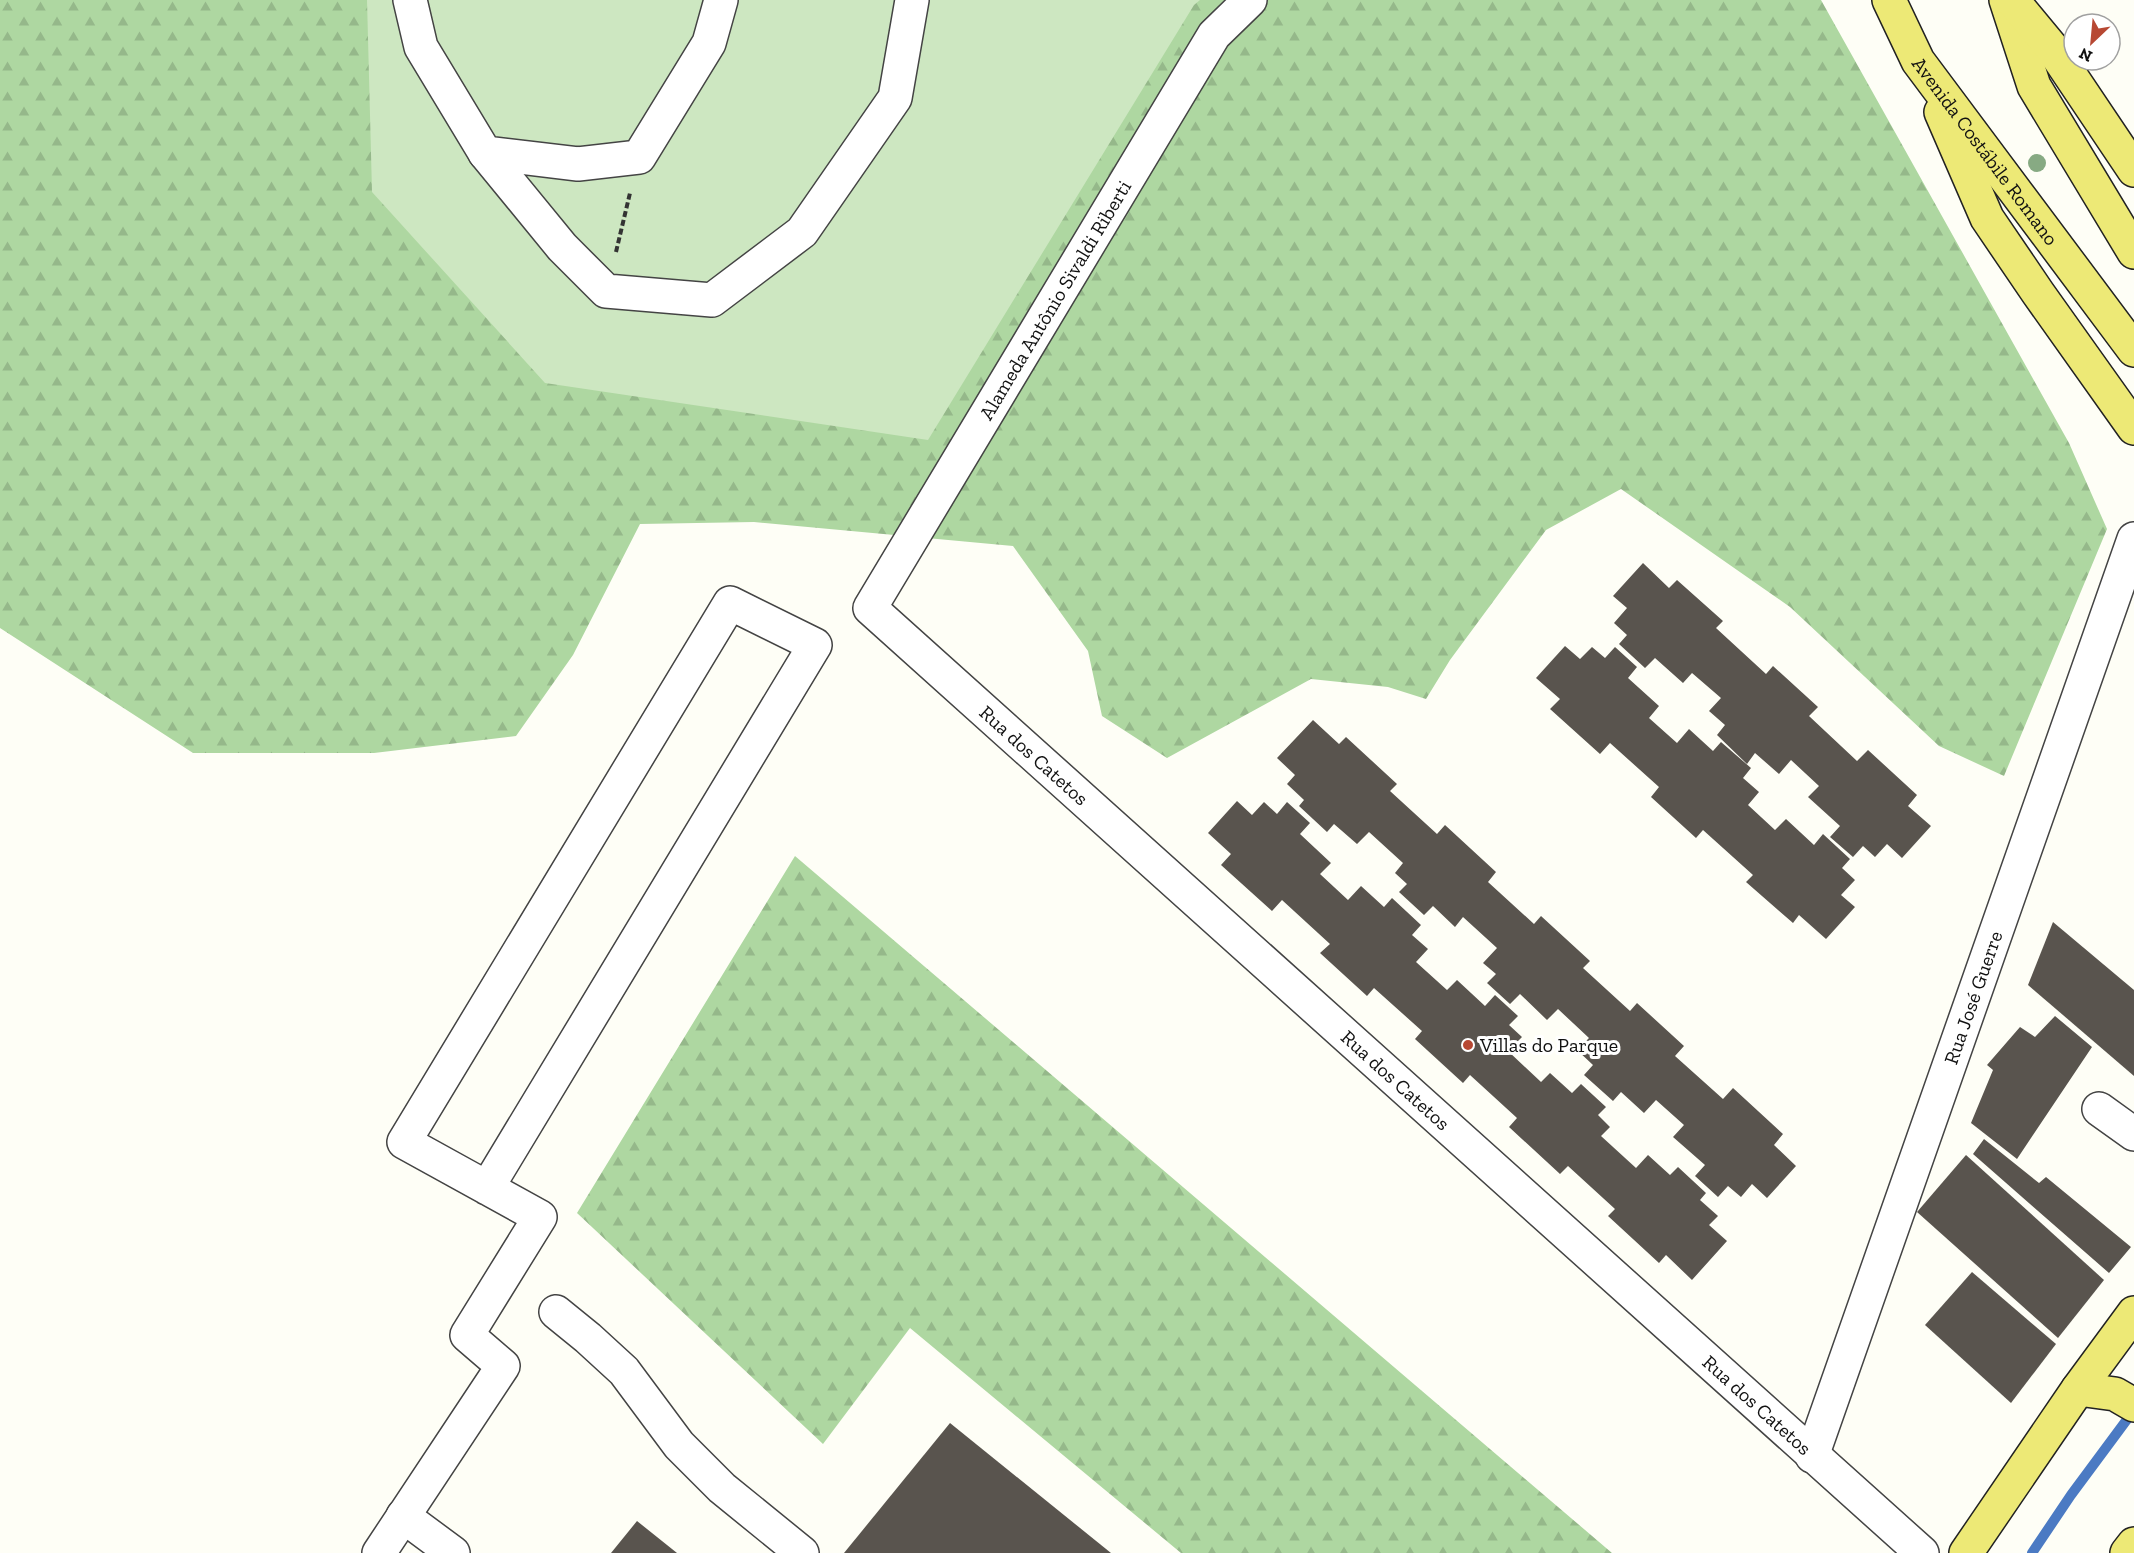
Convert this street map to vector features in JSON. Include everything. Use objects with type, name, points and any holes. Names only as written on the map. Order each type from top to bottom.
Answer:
[{"type":"main road","name":"Avenida Costábile Romano","points":[[1889,0],[1918,61],[2134,350]]},
{"type":"main road","points":[[2006,0],[2034,86],[2134,252]]},
{"type":"main road","points":[[2012,0],[2052,48],[2134,170]]},
{"type":"main road","points":[[1918,61],[1988,218],[2134,428]]},
{"type":"main road","points":[[1966,1553],[2078,1389],[2134,1314]]},
{"type":"main road","points":[[2078,1389],[2125,1399]]},
{"type":"main road","points":[[2127,1553],[2134,1544]]},
{"type":"street","points":[[410,0],[421,47],[485,153],[562,247],[606,291],[712,300],[802,232],[896,99],[912,0]]},
{"type":"street","points":[[485,153],[578,164],[639,157],[709,43],[721,0]]},
{"type":"street","name":"Alameda Antônio Sivaldi Riberti","points":[[870,609],[1214,35],[1250,0]]},
{"type":"street","name":"Rua José Guerre","points":[[1812,1456],[2134,539]]},
{"type":"street","points":[[379,1553],[503,1366],[467,1335],[540,1217],[487,1188],[404,1142],[730,603],[815,645],[487,1188]]},
{"type":"street","name":"Rua dos Catetos","points":[[870,609],[1922,1553]]},
{"type":"street","points":[[2099,1109],[2134,1134]]},
{"type":"street","points":[[556,1312],[624,1371],[679,1445],[722,1488],[802,1553]]},
{"type":"street","points":[[403,1516],[453,1553]]},
{"type":"path","points":[[606,291],[639,157]]},
{"type":"green space","points":[[0,0],[1821,0],[2069,443],[2107,529],[2004,776],[1939,746],[1790,607],[1621,489],[1546,530],[1450,660],[1426,699],[1388,687],[1311,679],[1167,758],[1102,716],[1088,651],[1013,546],[754,522],[640,524],[573,655],[516,736],[374,753],[193,753],[0,628]]},
{"type":"green space","points":[[367,0],[1200,0],[1194,5],[928,440],[545,383],[372,192]]},
{"type":"green space","points":[[795,856],[1612,1553],[1181,1553],[910,1328],[823,1444],[577,1213]]},
{"type":"building","points":[[1643,563],[1669,588],[1677,580],[1723,621],[1716,628],[1766,674],[1773,666],[1818,707],[1809,716],[1857,761],[1868,750],[1917,795],[1908,806],[1931,826],[1902,858],[1887,844],[1875,857],[1863,846],[1853,857],[1830,837],[1840,826],[1808,797],[1819,786],[1791,760],[1779,774],[1755,753],[1747,764],[1717,735],[1725,725],[1709,711],[1721,698],[1692,673],[1683,683],[1655,658],[1645,668],[1619,644],[1627,635],[1614,623],[1627,608],[1613,596]]},
{"type":"building","points":[[1565,646],[1580,659],[1592,647],[1605,658],[1615,647],[1637,667],[1628,678],[1659,706],[1649,718],[1677,743],[1689,729],[1713,751],[1721,742],[1751,768],[1743,778],[1759,792],[1748,805],[1775,830],[1786,819],[1814,845],[1823,834],[1850,859],[1842,868],[1855,880],[1841,895],[1855,907],[1826,939],[1799,915],[1793,923],[1746,882],[1753,875],[1703,830],[1696,838],[1651,797],[1659,787],[1610,743],[1600,754],[1550,709],[1560,699],[1536,678]]},
{"type":"building","name":"Villas do Parque","points":[[1313,720],[1339,744],[1346,737],[1397,784],[1390,791],[1437,834],[1445,825],[1496,872],[1488,882],[1534,924],[1541,916],[1590,961],[1583,968],[1630,1011],[1637,1003],[1684,1046],[1675,1056],[1723,1099],[1733,1088],[1783,1134],[1774,1145],[1796,1166],[1767,1198],[1752,1184],[1741,1197],[1728,1186],[1718,1197],[1695,1176],[1705,1165],[1673,1137],[1684,1125],[1656,1100],[1644,1113],[1621,1092],[1613,1101],[1584,1075],[1593,1065],[1577,1050],[1589,1038],[1558,1009],[1547,1020],[1520,994],[1510,1004],[1487,983],[1496,974],[1483,963],[1497,948],[1463,917],[1455,927],[1433,906],[1424,915],[1399,892],[1407,884],[1395,873],[1403,863],[1369,832],[1357,844],[1334,824],[1327,832],[1299,806],[1304,800],[1287,784],[1295,775],[1277,758]]},
{"type":"building","name":"Villas do Parque","points":[[1237,801],[1252,815],[1264,802],[1277,814],[1287,802],[1310,823],[1300,834],[1331,863],[1320,874],[1348,900],[1361,886],[1384,907],[1392,898],[1421,925],[1412,935],[1428,949],[1416,962],[1447,990],[1457,980],[1485,1006],[1495,995],[1518,1016],[1509,1025],[1522,1037],[1508,1051],[1541,1082],[1550,1073],[1572,1093],[1581,1084],[1606,1107],[1598,1115],[1610,1127],[1601,1136],[1636,1168],[1648,1155],[1670,1175],[1678,1167],[1706,1193],[1700,1200],[1718,1216],[1709,1225],[1727,1241],[1692,1280],[1666,1255],[1659,1263],[1608,1216],[1615,1209],[1568,1166],[1560,1174],[1509,1127],[1517,1118],[1470,1075],[1463,1083],[1415,1039],[1422,1031],[1374,988],[1367,996],[1320,953],[1330,944],[1282,900],[1272,911],[1221,865],[1231,854],[1208,833]]},
{"type":"building","points":[[2053,922],[2134,990],[2134,1076],[2028,985]]},
{"type":"building","points":[[2055,1016],[2092,1047],[2017,1159],[1971,1123],[1993,1070],[1987,1065],[2020,1027],[2035,1037]]},
{"type":"building","points":[[1984,1139],[2039,1183],[2046,1177],[2131,1247],[2109,1273],[1973,1154]]},
{"type":"building","points":[[1966,1155],[2104,1280],[2058,1338],[1917,1212]]},
{"type":"building","points":[[1972,1272],[2056,1344],[2011,1403],[1925,1325]]},
{"type":"building","points":[[950,1423],[1111,1553],[844,1553]]},
{"type":"building","points":[[637,1521],[677,1553],[611,1553]]},
{"type":"waterway","points":[[2032,1553],[2071,1495],[2134,1410]]},
{"type":"place","name":"Villas do Parque","points":[[1468,1045]]}]
